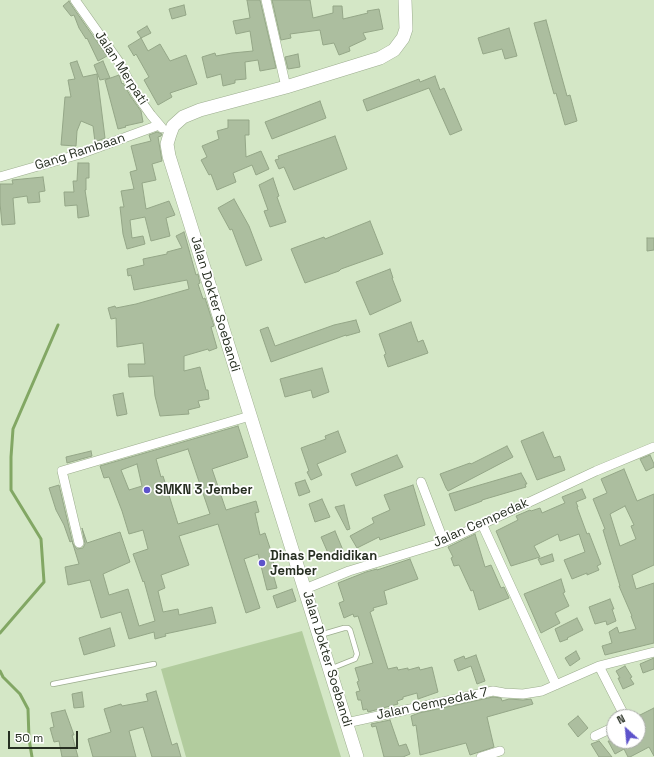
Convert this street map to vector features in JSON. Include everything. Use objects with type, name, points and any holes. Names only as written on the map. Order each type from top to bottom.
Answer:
[{"type":"main road","points":[[170,134],[173,126],[183,117],[200,110],[286,87],[380,58],[394,50],[403,38],[406,29],[405,0]]},
{"type":"main road","name":"Jalan Dokter Soebandi","points":[[170,134],[167,144],[169,156],[357,757]]},
{"type":"street","points":[[266,0],[286,87]]},
{"type":"street","name":"Jalan Merpati","points":[[76,1],[113,53],[136,94],[159,125],[170,134]]},
{"type":"street","name":"Gang Rambaan","points":[[0,177],[80,154],[159,125]]},
{"type":"street","points":[[79,543],[62,471],[250,416]]},
{"type":"street","name":"Jalan Cempedak","points":[[305,589],[349,571],[444,542],[596,471],[654,447]]},
{"type":"street","points":[[421,482],[444,542]]},
{"type":"street","points":[[482,524],[556,685]]},
{"type":"street","name":"Jalan Cempedak 7","points":[[346,723],[493,691],[523,694],[542,691],[600,666],[654,652]]},
{"type":"street","points":[[600,666],[621,709]]},
{"type":"street","points":[[595,736],[606,731]]},
{"type":"street","points":[[481,757],[500,751]]},
{"type":"lane","points":[[320,635],[348,628],[358,654],[355,659],[330,669]]},
{"type":"lane","points":[[53,684],[154,664]]},
{"type":"green space","points":[[302,631],[341,757],[186,757],[161,669]]},
{"type":"building","points":[[247,0],[260,0],[276,68],[260,71],[258,60],[245,62],[246,79],[235,80],[235,83],[223,86],[221,74],[207,78],[202,57],[215,53],[216,56],[253,51],[250,31],[236,34],[233,21],[250,18]]},
{"type":"building","points":[[272,0],[310,0],[313,18],[333,13],[333,6],[342,6],[343,19],[368,13],[367,11],[379,9],[383,29],[363,33],[366,39],[349,47],[350,51],[339,55],[334,43],[323,45],[320,30],[290,34],[291,38],[281,40]]},
{"type":"building","points":[[69,1],[107,56],[98,61],[87,38],[86,39],[79,28],[74,15],[71,16],[63,6]]},
{"type":"building","points":[[184,5],[186,15],[172,19],[169,9]]},
{"type":"building","points":[[546,20],[567,96],[570,95],[577,121],[565,125],[556,93],[554,94],[534,23]]},
{"type":"building","points":[[147,26],[151,33],[141,38],[137,32]]},
{"type":"building","points":[[509,28],[517,56],[505,59],[502,49],[483,54],[478,38]]},
{"type":"building","points":[[141,38],[148,51],[160,44],[170,61],[186,55],[197,84],[170,93],[172,97],[158,105],[144,80],[149,77],[136,54],[134,56],[128,46]]},
{"type":"building","points":[[298,54],[300,67],[288,69],[285,57]]},
{"type":"building","points":[[77,61],[83,77],[97,74],[105,138],[95,142],[93,126],[81,121],[77,131],[76,146],[61,145],[65,97],[71,97],[68,80],[75,79],[70,63]]},
{"type":"building","points":[[103,61],[110,78],[100,80],[94,65]]},
{"type":"building","points":[[119,75],[122,84],[123,83],[141,111],[143,122],[118,129],[105,80]]},
{"type":"building","points":[[435,76],[440,90],[444,88],[462,130],[450,135],[429,88],[367,111],[363,100],[419,79],[420,82]]},
{"type":"building","points":[[320,101],[326,118],[272,139],[265,122]]},
{"type":"building","points":[[228,120],[249,120],[249,135],[245,135],[246,157],[261,151],[269,169],[256,175],[252,165],[233,173],[236,182],[217,190],[211,174],[209,175],[201,160],[207,157],[202,146],[219,139],[217,131],[228,128]]},
{"type":"building","points":[[157,132],[162,134],[158,137],[162,161],[152,164],[156,180],[142,183],[146,209],[169,201],[175,215],[166,218],[170,236],[151,241],[145,217],[130,220],[132,238],[143,236],[145,244],[127,249],[123,234],[120,207],[124,207],[121,191],[134,189],[130,172],[137,170],[131,146],[151,141],[149,135]]},
{"type":"building","points":[[335,136],[347,169],[294,190],[284,167],[279,169],[275,160],[279,159],[278,156]]},
{"type":"building","points":[[78,163],[89,163],[89,178],[86,178],[85,190],[89,216],[78,218],[77,205],[65,206],[64,192],[74,192],[73,181],[77,181]]},
{"type":"building","points":[[43,177],[45,191],[39,192],[40,202],[28,203],[27,196],[13,198],[15,224],[2,225],[0,184],[13,184],[12,180]]},
{"type":"building","points":[[273,178],[279,196],[277,197],[286,222],[270,227],[264,211],[268,210],[259,185]]},
{"type":"building","points":[[234,199],[249,226],[262,260],[246,266],[232,229],[230,230],[218,208]]},
{"type":"building","points":[[370,221],[383,254],[305,283],[291,249],[324,237],[325,239]]},
{"type":"building","points":[[184,232],[196,275],[198,274],[200,283],[198,284],[203,299],[205,298],[214,326],[211,327],[217,348],[184,356],[184,371],[200,367],[206,390],[208,390],[209,399],[198,401],[200,407],[188,410],[189,414],[160,416],[155,396],[153,376],[129,377],[128,364],[145,364],[143,343],[117,347],[116,318],[111,319],[108,308],[136,304],[189,289],[187,280],[134,290],[131,275],[128,276],[127,269],[144,265],[143,259],[167,254],[167,252],[182,248],[176,236]]},
{"type":"building","points":[[647,238],[654,238],[654,250],[647,251]]},
{"type":"building","points":[[390,269],[401,301],[370,315],[356,282]]},
{"type":"building","points":[[356,320],[360,332],[346,335],[271,362],[260,330],[268,327],[275,346],[334,325]]},
{"type":"building","points":[[411,322],[418,342],[423,340],[428,353],[388,367],[384,355],[386,354],[379,334]]},
{"type":"building","points":[[322,368],[329,392],[313,398],[311,390],[285,397],[280,379]]},
{"type":"building","points":[[123,393],[127,414],[117,416],[113,395]]},
{"type":"building","points":[[238,426],[248,457],[212,469],[226,510],[256,501],[259,512],[255,513],[260,535],[265,533],[270,548],[276,573],[273,574],[277,588],[267,590],[258,554],[244,559],[260,608],[246,613],[218,524],[179,536],[189,565],[161,575],[165,588],[158,591],[163,612],[178,609],[179,615],[212,607],[216,623],[165,634],[166,636],[155,639],[154,632],[129,639],[121,612],[101,618],[90,580],[68,585],[65,567],[79,564],[72,541],[70,542],[64,525],[56,510],[49,488],[59,485],[73,544],[77,549],[83,548],[85,544],[82,528],[87,543],[120,532],[130,562],[103,574],[109,595],[128,589],[139,626],[155,621],[144,581],[143,582],[133,554],[148,549],[143,530],[129,534],[109,477],[104,478],[100,466]],"holes":[[[188,449],[210,514],[178,524],[156,459]],[[137,464],[142,486],[129,490],[121,470]]]},
{"type":"building","points":[[338,431],[346,452],[317,464],[322,475],[311,480],[307,472],[309,471],[301,448],[326,439],[325,436]]},
{"type":"building","points":[[543,432],[554,458],[560,456],[565,470],[537,480],[521,441]]},
{"type":"building","points":[[507,446],[513,457],[448,491],[440,474],[470,463],[471,464]]},
{"type":"building","points":[[91,451],[92,456],[67,463],[66,457]]},
{"type":"building","points":[[397,455],[403,467],[356,486],[351,474]]},
{"type":"building","points":[[650,455],[654,467],[646,471],[640,459]]},
{"type":"building","points":[[624,469],[637,501],[654,494],[654,565],[632,575],[636,589],[654,583],[654,643],[605,655],[602,646],[612,643],[609,632],[617,627],[619,633],[636,629],[619,586],[603,530],[605,529],[593,499],[607,493],[601,479]],"holes":[[[625,506],[634,525],[631,526],[636,539],[620,546],[610,514]]]},
{"type":"building","points":[[521,473],[527,484],[525,484],[526,487],[482,500],[455,511],[449,494]]},
{"type":"building","points":[[305,480],[310,492],[299,496],[295,483]]},
{"type":"building","points":[[413,485],[425,525],[380,540],[379,537],[357,548],[350,536],[374,523],[372,518],[390,510],[384,495]]},
{"type":"building","points":[[582,489],[586,498],[576,502],[577,507],[587,534],[589,533],[601,564],[597,566],[599,570],[572,579],[564,560],[585,552],[579,534],[560,541],[558,534],[534,546],[540,557],[511,566],[496,531],[518,520],[516,516],[530,510],[540,508],[542,513],[565,503],[562,497]]},
{"type":"building","points":[[322,499],[330,517],[315,522],[309,504]]},
{"type":"building","points":[[344,505],[350,529],[347,530],[335,507]]},
{"type":"building","points":[[335,531],[345,555],[331,560],[321,537]]},
{"type":"building","points":[[475,534],[485,567],[491,565],[501,588],[504,587],[509,598],[479,610],[473,590],[471,591],[459,565],[454,566],[451,558],[453,557],[448,547]]},
{"type":"building","points":[[552,554],[554,561],[541,565],[538,559]]},
{"type":"building","points":[[410,559],[418,579],[384,591],[387,604],[373,608],[374,610],[370,612],[388,669],[397,667],[398,670],[408,668],[408,670],[419,667],[420,670],[432,667],[438,692],[418,699],[417,693],[403,697],[403,699],[397,701],[398,704],[368,712],[367,709],[363,710],[361,700],[358,700],[356,692],[360,691],[355,668],[373,663],[358,616],[354,617],[353,614],[344,618],[339,603],[344,601],[338,583],[366,572]]},
{"type":"building","points":[[561,579],[565,592],[563,593],[569,606],[555,613],[560,623],[541,633],[524,594]]},
{"type":"building","points":[[292,589],[296,601],[277,608],[273,596]]},
{"type":"building","points":[[610,599],[614,609],[612,609],[616,621],[607,625],[606,621],[595,624],[589,607]]},
{"type":"building","points":[[577,618],[583,630],[560,642],[555,629]]},
{"type":"building","points":[[110,628],[115,646],[84,655],[79,638]]},
{"type":"building","points":[[576,651],[580,659],[570,666],[565,658]]},
{"type":"building","points":[[476,655],[485,681],[477,684],[471,666],[458,671],[454,660],[464,656],[465,659]]},
{"type":"building","points":[[654,658],[654,669],[643,673],[640,664]]},
{"type":"building","points":[[625,666],[632,677],[630,678],[634,684],[623,689],[616,671]]},
{"type":"building","points":[[156,691],[172,745],[177,743],[181,757],[152,757],[143,727],[129,731],[136,757],[93,757],[88,739],[111,732],[104,709],[121,704],[122,706],[148,701],[146,694]]},
{"type":"building","points":[[82,692],[84,707],[74,708],[72,694]]},
{"type":"building","points":[[493,697],[501,698],[502,701],[509,699],[531,699],[533,704],[487,717],[494,747],[470,755],[466,743],[420,755],[416,725],[413,726],[411,716]]},
{"type":"building","points":[[654,708],[654,756],[649,747],[646,749],[646,712]]},
{"type":"building","points":[[65,710],[74,735],[72,735],[78,757],[62,757],[59,741],[54,742],[50,728],[54,727],[51,713]]},
{"type":"building","points":[[578,716],[588,728],[578,737],[568,724]]},
{"type":"building","points":[[390,720],[399,746],[406,744],[410,754],[403,757],[384,757],[376,726],[372,727],[371,724]]},
{"type":"building","points":[[599,741],[612,757],[599,757],[591,744]]},
{"type":"building","points":[[612,749],[624,749],[615,754]]},
{"type":"building","points":[[624,749],[645,749],[630,757],[628,757]]},
{"type":"waterway","points":[[0,633],[44,582],[41,539],[11,490],[11,457],[13,429],[58,325]]},
{"type":"waterway","points":[[0,671],[3,677],[20,694],[28,709],[29,739],[32,757]]},
{"type":"place","name":"SMKN 3 Jember","points":[[147,490]]},
{"type":"place","name":"Dinas Pendidikan Jember","points":[[262,563]]}]
